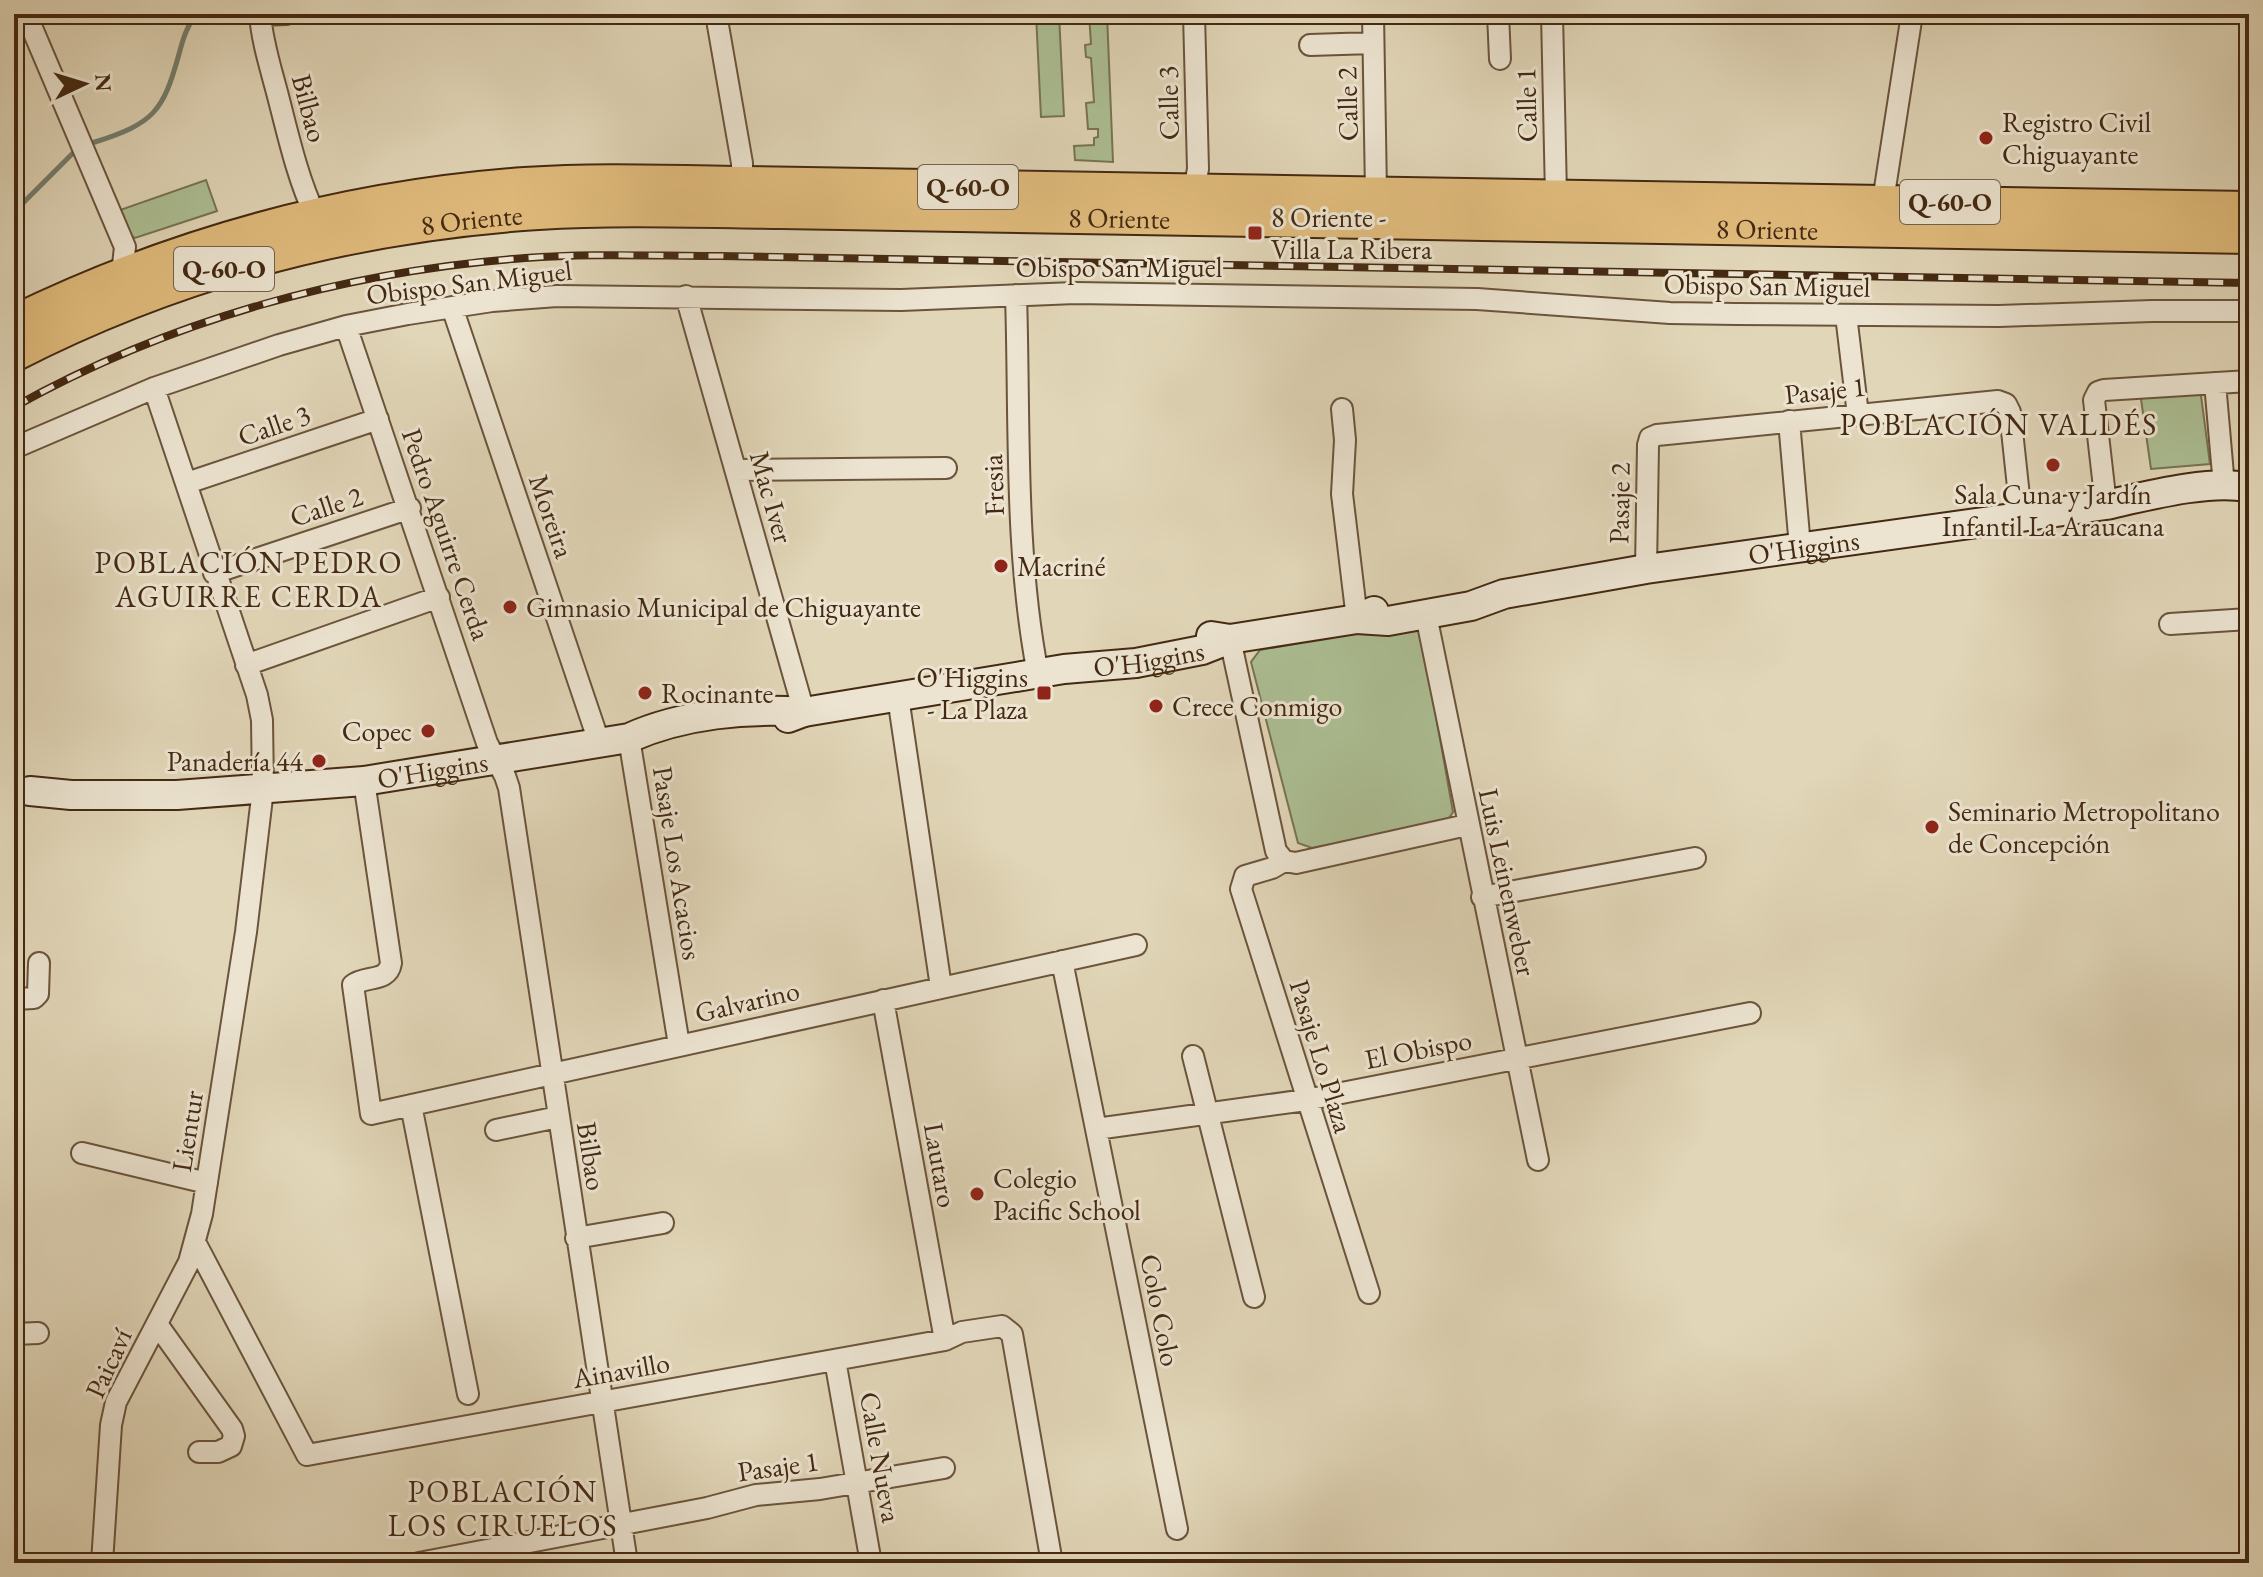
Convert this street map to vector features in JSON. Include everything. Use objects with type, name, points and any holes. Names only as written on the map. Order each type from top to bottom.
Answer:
[{"type":"main road","name":"8 Oriente","points":[[14,322],[122,274],[221,240],[315,215],[409,198],[527,184],[742,183],[2249,208]]},
{"type":"main road","points":[[1157,219],[1181,205],[1194,190]]},
{"type":"main road","points":[[1556,196],[1568,212],[1588,225]]},
{"type":"main road","name":"8 Oriente","points":[[14,355],[106,312],[225,268],[346,237],[437,222],[564,212],[766,212],[2249,237]]},
{"type":"main road","points":[[315,215],[328,229],[346,237]]},
{"type":"main road","points":[[106,312],[122,288],[122,274]]},
{"type":"main road","name":"O'Higgins","points":[[22,791],[63,784],[113,781],[249,790],[364,781],[599,742],[629,738],[667,739],[773,722],[804,712],[1051,672],[1165,640],[1200,636],[1230,639],[1357,619],[1377,622],[1417,608],[1471,606],[1504,594],[1646,569],[2021,515],[2106,505],[2179,505],[2241,490]]},
{"type":"street","points":[[26,14],[125,247],[122,274]]},
{"type":"street","points":[[260,15],[286,14]]},
{"type":"street","points":[[716,14],[742,163],[742,183]]},
{"type":"street","name":"Calle 3","points":[[1194,14],[1198,169],[1194,190]]},
{"type":"street","name":"Calle 2","points":[[1373,14],[1376,193]]},
{"type":"street","points":[[1498,14],[1500,59]]},
{"type":"street","name":"Calle 1","points":[[1552,14],[1556,196]]},
{"type":"street","points":[[1883,201],[1912,14]]},
{"type":"street","name":"Bilbao","points":[[260,15],[265,46],[293,151],[315,215]]},
{"type":"street","points":[[1310,45],[1373,43]]},
{"type":"street","name":"Obispo San Miguel","points":[[14,448],[154,388],[266,349],[346,326],[452,307],[557,296],[954,300],[1075,293],[1477,299],[1670,313],[1999,316],[2249,311]]},
{"type":"street","name":"Fresia","points":[[1016,295],[1025,572],[1031,641],[1051,672]]},
{"type":"street","name":"Mac Iver","points":[[686,296],[804,712]]},
{"type":"street","name":"Moreira","points":[[452,307],[599,742]]},
{"type":"street","points":[[1846,315],[1858,415]]},
{"type":"street","name":"Pedro Aguirre Cerda","points":[[346,326],[487,743],[497,759]]},
{"type":"street","points":[[2106,505],[2094,400],[2098,392],[2249,381]]},
{"type":"street","points":[[2215,383],[2241,490]]},
{"type":"street","name":"Lientur","points":[[154,388],[260,706],[249,790],[246,932],[196,1244]]},
{"type":"street","name":"Pasaje 1","points":[[1650,438],[1998,401],[2006,404],[2010,412],[2021,515]]},
{"type":"street","points":[[1342,409],[1345,440],[1342,494],[1357,619]]},
{"type":"street","name":"Calle 3","points":[[187,483],[378,419]]},
{"type":"street","points":[[1789,421],[1800,547]]},
{"type":"street","name":"Pasaje 2","points":[[1646,569],[1650,438]]},
{"type":"street","points":[[736,470],[946,468]]},
{"type":"street","name":"Calle 2","points":[[214,573],[410,508]]},
{"type":"street","points":[[246,665],[439,597]]},
{"type":"street","name":"Luis Leinenweber","points":[[1417,608],[1538,1160]]},
{"type":"street","points":[[2170,624],[2249,619]]},
{"type":"street","points":[[1230,639],[1276,851],[1284,861],[1292,863],[1467,825]]},
{"type":"street","points":[[898,697],[941,987]]},
{"type":"street","name":"Pasaje Los Acacios","points":[[629,738],[679,1045]]},
{"type":"street","name":"Bilbao","points":[[497,759],[509,788],[627,1563]]},
{"type":"street","name":"Galvarino","points":[[364,781],[391,963],[384,976],[357,981],[353,985],[371,1114],[1136,945]]},
{"type":"street","points":[[1482,897],[1695,858]]},
{"type":"street","name":"Pasaje Lo Plaza","points":[[1284,861],[1245,876],[1241,889],[1369,1293]]},
{"type":"street","name":"Colo Colo","points":[[1062,961],[1177,1529]]},
{"type":"street","points":[[14,999],[31,999],[38,994],[39,963]]},
{"type":"street","name":"Lautaro","points":[[883,1000],[945,1340]]},
{"type":"street","name":"El Obispo","points":[[1096,1129],[1306,1100],[1750,1013]]},
{"type":"street","points":[[1193,1056],[1254,1297]]},
{"type":"street","points":[[411,1105],[468,1394]]},
{"type":"street","points":[[496,1130],[558,1117]]},
{"type":"street","points":[[82,1153],[207,1183]]},
{"type":"street","points":[[576,1238],[663,1223]]},
{"type":"street","name":"Ainavillo","points":[[196,1244],[307,1455],[945,1340],[962,1332],[999,1326],[1006,1328],[1012,1334],[1052,1563]]},
{"type":"street","name":"Paicaví","points":[[102,1563],[114,1409],[181,1280],[196,1244]]},
{"type":"street","points":[[157,1324],[232,1429],[234,1436],[231,1446],[218,1452],[199,1452]]},
{"type":"street","points":[[14,1334],[38,1333]]},
{"type":"street","name":"Calle Nueva","points":[[835,1360],[871,1563]]},
{"type":"street","name":"Pasaje 1","points":[[621,1524],[707,1508],[756,1495],[944,1468]]},
{"type":"street","points":[[419,1563],[621,1524]]},
{"type":"green space","points":[[1036,14],[1059,14],[1064,116],[1041,117]]},
{"type":"green space","points":[[1089,14],[1107,14],[1113,162],[1075,160],[1074,146],[1094,145],[1094,138],[1098,137],[1098,129],[1088,129],[1086,103],[1094,102],[1091,58],[1086,57],[1085,45],[1091,44]]},
{"type":"green space","points":[[206,180],[217,211],[135,238],[129,234],[120,210]]},
{"type":"green space","points":[[2200,388],[2210,464],[2151,469],[2140,392]]},
{"type":"green space","points":[[1409,623],[1421,632],[1453,812],[1447,821],[1312,848],[1298,843],[1251,662],[1260,650]]},
{"type":"waterway","points":[[95,142],[131,128],[153,113],[167,90],[186,32],[197,14]]},
{"type":"waterway","points":[[14,212],[73,153]]},
{"type":"railway","points":[[14,407],[73,376],[135,349],[261,305],[392,275],[549,256],[720,256],[2249,283]]},
{"type":"place","name":"Registro Civil Chiguayante","points":[[1986,138]]},
{"type":"place","name":"8 Oriente - Villa La Ribera","points":[[1255,233]]},
{"type":"place","name":"Sala Cuna y Jardín Infantil La Araucana","points":[[2053,465]]},
{"type":"place","name":"Macriné","points":[[1001,566]]},
{"type":"place","name":"Gimnasio Municipal de Chiguayante","points":[[510,607]]},
{"type":"place","name":"Rocinante","points":[[645,693]]},
{"type":"place","name":"O'Higgins - La Plaza","points":[[1044,693]]},
{"type":"place","name":"Crece Conmigo","points":[[1156,706]]},
{"type":"place","name":"Copec","points":[[428,731]]},
{"type":"place","name":"Panadería 44","points":[[319,761]]},
{"type":"place","name":"Seminario Metropolitano de Concepción","points":[[1932,827]]},
{"type":"place","name":"Colegio Pacific School","points":[[977,1194]]},
{"type":"district","name":"POBLACIÓN VALDÉS","points":[[1999,425]]},
{"type":"district","name":"POBLACIÓN PEDRO AGUIRRE CERDA","points":[[249,580]]},
{"type":"district","name":"POBLACIÓN LOS CIRUELOS","points":[[503,1509]]}]
